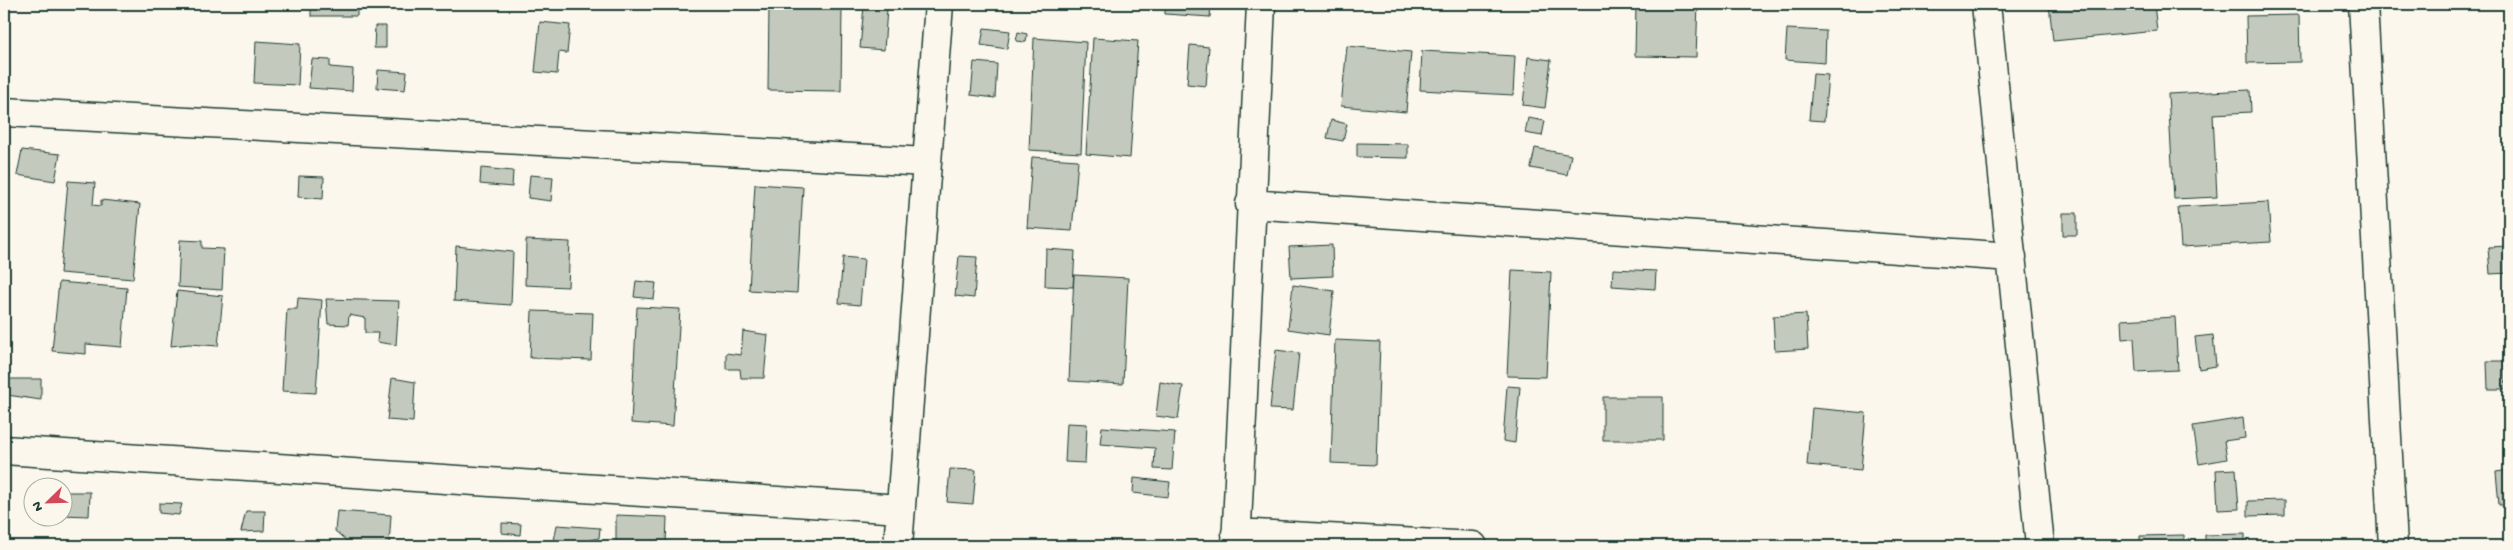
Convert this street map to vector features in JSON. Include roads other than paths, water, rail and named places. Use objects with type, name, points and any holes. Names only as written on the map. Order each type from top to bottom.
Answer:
[{"type":"street","points":[[898,546],[939,4]]},
{"type":"street","points":[[1261,4],[1250,204],[1236,539],[1473,546]]},
{"type":"street","points":[[1986,4],[2040,546]]},
{"type":"street","points":[[2363,4],[2393,546]]},
{"type":"street","points":[[4,112],[927,162]]},
{"type":"street","points":[[1250,204],[2012,257]]},
{"type":"street","points":[[4,450],[901,509]]}]
